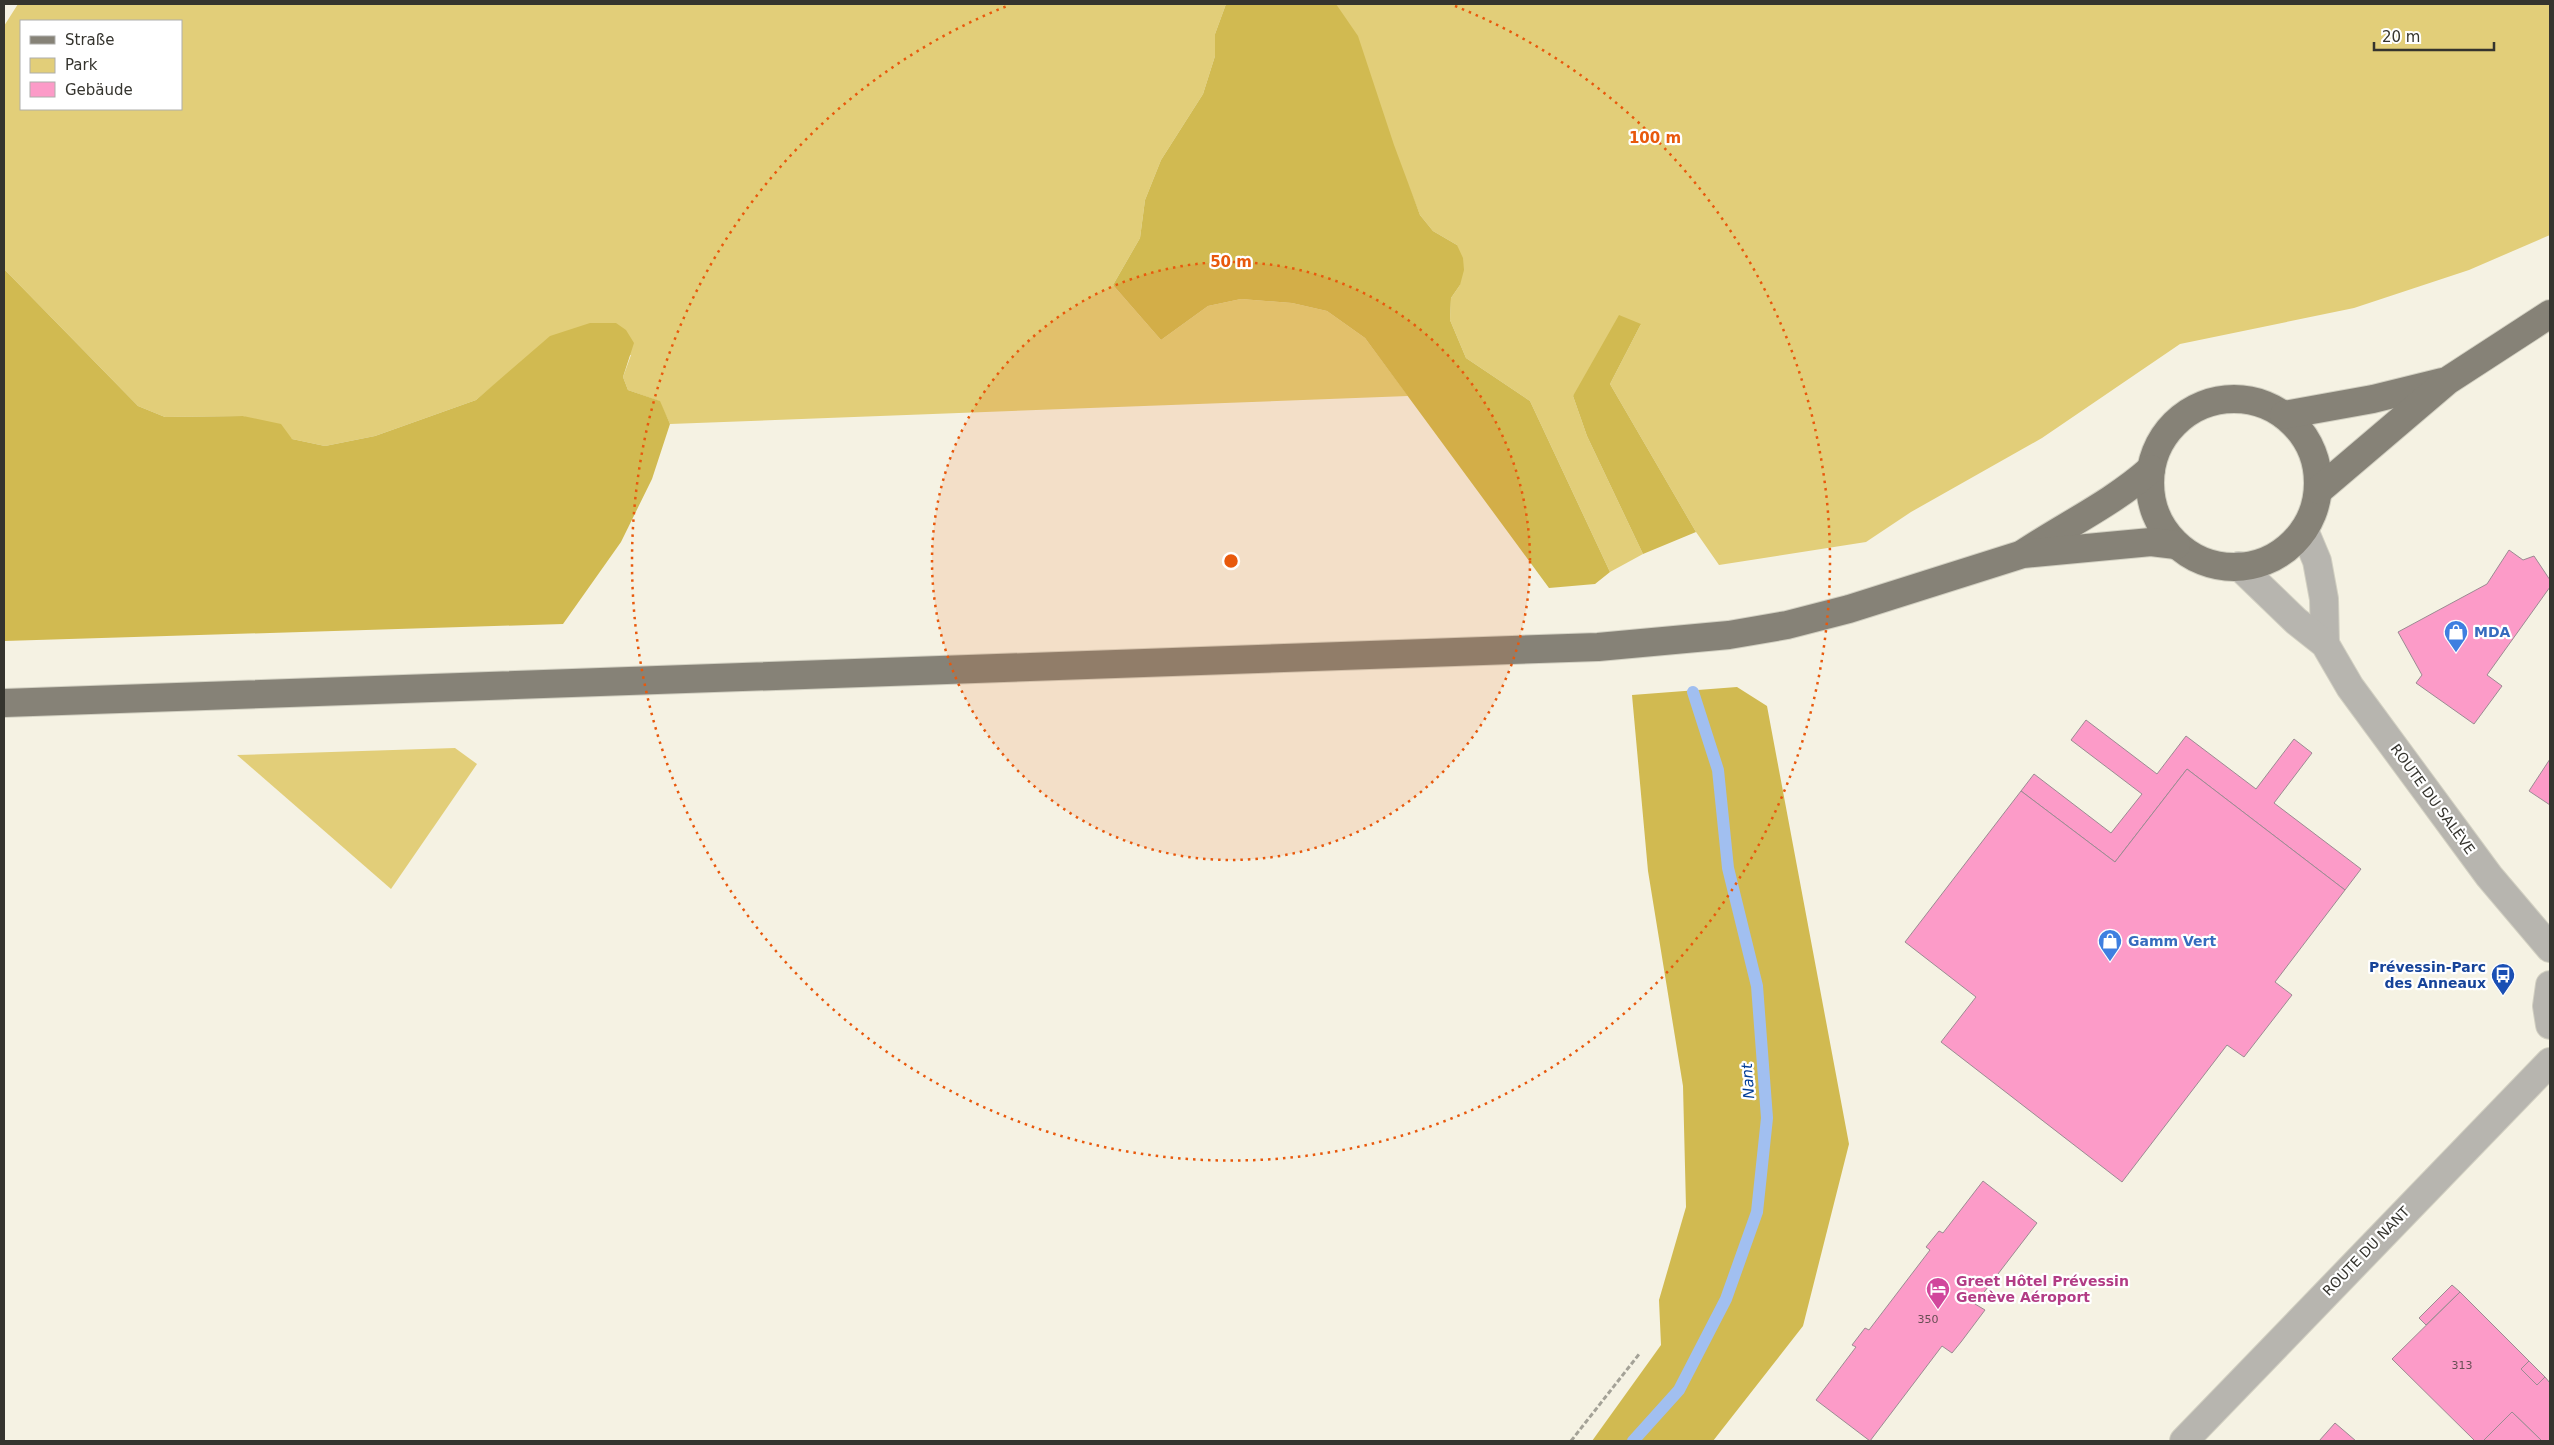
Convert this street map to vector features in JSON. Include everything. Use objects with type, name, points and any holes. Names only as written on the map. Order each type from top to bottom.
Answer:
[{"type":"main road","points":[[2318,490],[2447,381],[2550,314]]},
{"type":"main road","points":[[2284,415],[2373,398],[2447,381]]},
{"type":"main road","points":[[2223,399],[2245,399],[2266,404],[2284,415],[2300,429],[2311,447],[2318,468],[2318,490],[2314,511],[2304,530],[2289,547],[2271,559],[2239,566],[2211,564],[2192,556],[2176,545],[2163,529],[2154,511],[2149,489],[2151,468],[2157,448],[2168,430],[2184,415],[2202,404],[2223,399]]},
{"type":"main road","points":[[2023,554],[2064,526],[2104,505],[2130,487],[2151,468]]},
{"type":"main road","points":[[4,703],[1598,647],[1729,636],[1787,625],[1849,610],[2023,554],[2151,542],[2176,545]]},
{"type":"street","name":"ROUTE DU SALÈVE","points":[[2304,530],[2317,561],[2324,599],[2325,644]]},
{"type":"street","name":"ROUTE DU SALÈVE","points":[[2239,566],[2296,621],[2325,644],[2350,687],[2489,876],[2550,948]]},
{"type":"street","points":[[2550,985],[2547,1006],[2550,1024]]},
{"type":"street","name":"ROUTE DU NANT","points":[[2184,1441],[2550,1062]]},
{"type":"path","points":[[1571,1441],[1640,1353]]},
{"type":"green space","points":[[18,4],[1226,4],[1215,34],[1215,56],[1203,94],[1161,160],[1145,200],[1140,238],[1113,285],[1161,340],[1208,306],[1241,299],[1292,303],[1327,311],[1365,338],[1408,396],[670,424],[659,401],[628,390],[623,377],[631,355],[512,370],[476,400],[375,436],[325,446],[292,439],[243,416],[165,417],[138,406],[4,269],[4,26]]},
{"type":"green space","points":[[1336,4],[2550,4],[2550,235],[2469,270],[2354,308],[2180,344],[2042,438],[1911,512],[1866,542],[1719,565],[1696,532],[1610,384],[1641,324],[1573,396],[1587,436],[1643,554],[1610,572],[1530,401],[1466,358],[1450,320],[1451,298],[1460,285],[1457,245],[1433,231],[1420,215]]},
{"type":"green space","points":[[455,748],[477,764],[391,889],[237,755]]},
{"type":"shaded area","points":[[1226,4],[1336,4],[1358,36],[1394,145],[1420,215],[1433,231],[1457,245],[1463,258],[1464,270],[1460,285],[1451,298],[1450,320],[1466,358],[1530,401],[1610,572],[1595,584],[1549,588],[1365,338],[1327,311],[1292,303],[1241,299],[1208,306],[1161,340],[1113,285],[1140,238],[1145,200],[1161,160],[1203,94],[1215,56],[1215,34]]},
{"type":"shaded area","points":[[4,269],[138,406],[165,417],[243,416],[281,424],[292,439],[325,446],[375,436],[476,400],[550,336],[590,323],[616,323],[626,330],[634,343],[623,377],[628,390],[660,401],[670,424],[652,479],[621,542],[563,624],[4,641]]},
{"type":"shaded area","points":[[1619,315],[1641,324],[1610,384],[1696,532],[1643,554],[1587,436],[1573,396]]},
{"type":"shaded area","points":[[1737,687],[1767,706],[1849,1144],[1803,1326],[1713,1441],[1592,1441],[1661,1345],[1659,1300],[1686,1207],[1683,1086],[1648,871],[1632,695]]},
{"type":"building","name":"MDA","points":[[2509,550],[2523,560],[2534,556],[2550,580],[2550,587],[2487,675],[2502,686],[2474,724],[2416,683],[2422,675],[2398,632],[2487,584]]},
{"type":"building","points":[[2086,720],[2157,774],[2186,736],[2256,789],[2294,739],[2312,753],[2274,803],[2361,869],[2345,890],[2187,769],[2115,862],[2021,791],[2034,774],[2111,833],[2142,794],[2071,740]]},
{"type":"building","points":[[2550,759],[2550,805],[2529,791]]},
{"type":"building","name":"Gamm Vert","points":[[2187,769],[2345,890],[2275,982],[2292,995],[2244,1057],[2227,1045],[2122,1182],[1941,1042],[1976,997],[1905,942],[2021,791],[2115,862]]},
{"type":"building","points":[[1983,1181],[2037,1223],[1975,1304],[1985,1310],[1961,1342],[1952,1353],[1942,1346],[1870,1441],[1816,1400],[1856,1347],[1852,1345],[1865,1328],[1869,1330],[1930,1250],[1926,1247],[1939,1231],[1943,1233]]},
{"type":"building","points":[[2452,1285],[2460,1292],[2426,1325],[2419,1318]]},
{"type":"building","points":[[2460,1292],[2529,1361],[2521,1369],[2537,1385],[2545,1377],[2550,1383],[2550,1441],[2542,1441],[2512,1412],[2483,1441],[2475,1441],[2392,1359]]},
{"type":"building","points":[[2529,1361],[2545,1377],[2537,1385],[2521,1369]]},
{"type":"building","points":[[2512,1412],[2542,1441],[2483,1441]]},
{"type":"building","points":[[2335,1423],[2356,1441],[2319,1441]]},
{"type":"waterway","name":"Nant","points":[[1633,1441],[1679,1390],[1726,1299],[1757,1212],[1767,1118],[1757,986],[1728,868],[1718,770],[1693,692]]},
{"type":"place","name":"MDA","points":[[2456,653]]},
{"type":"place","name":"Gamm Vert","points":[[2110,962]]},
{"type":"place","name":"Prévessin-Parc des Anneaux","points":[[2503,996]]},
{"type":"place","name":"Greet Hôtel Prévessin Genève Aéroport","points":[[1938,1310]]}]
